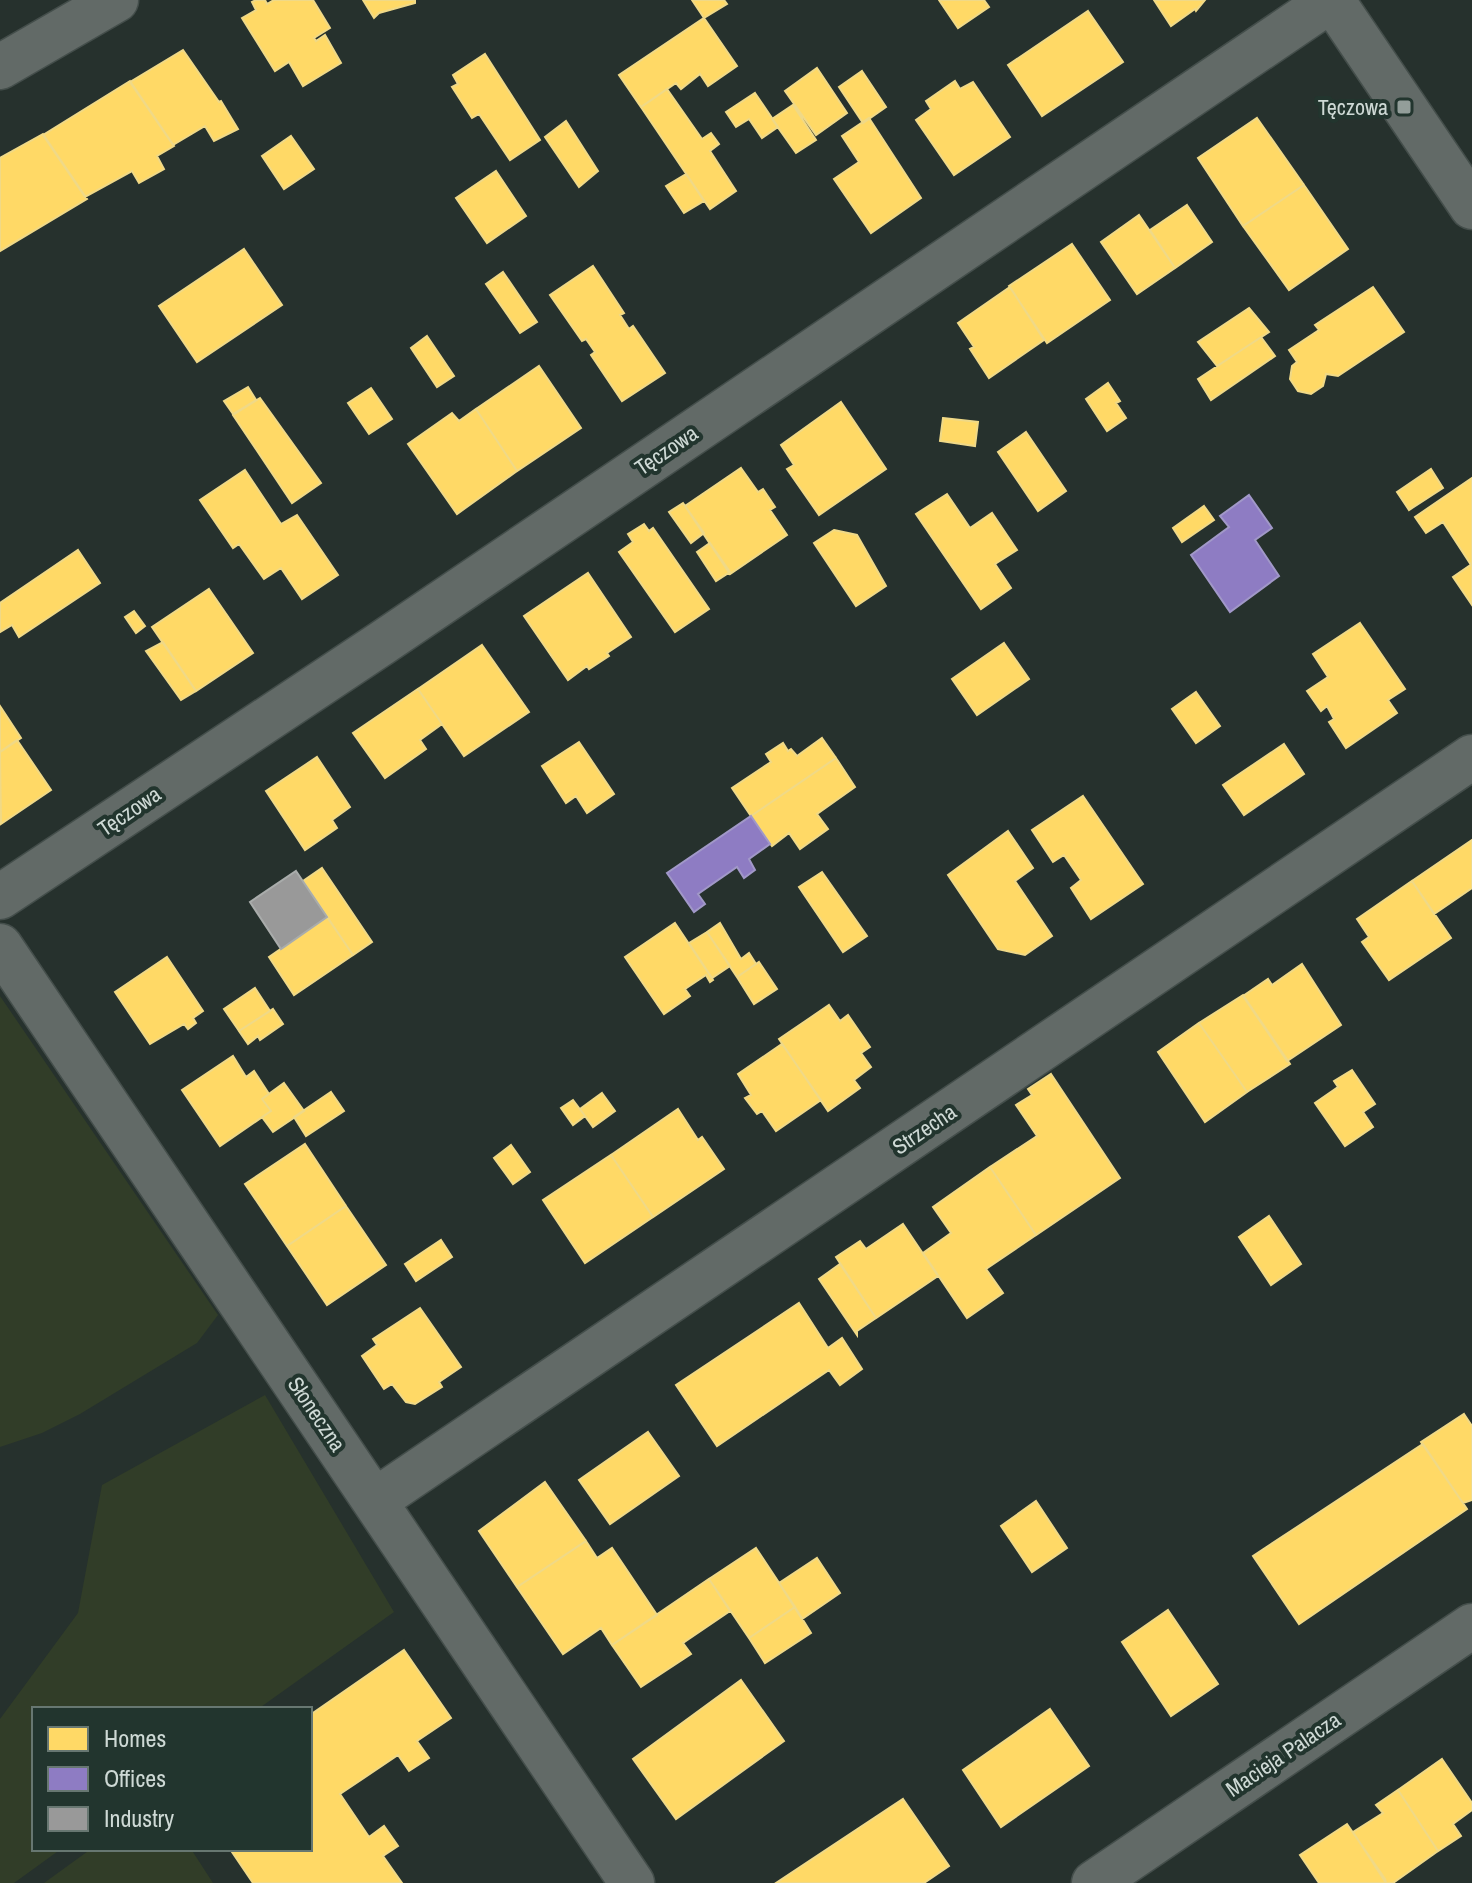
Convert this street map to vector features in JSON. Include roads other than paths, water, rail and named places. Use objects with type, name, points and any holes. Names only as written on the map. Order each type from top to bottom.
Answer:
[{"type":"street","points":[[0,67],[116,0]]},
{"type":"street","points":[[1331,0],[1472,207]]},
{"type":"street","name":"Tęczowa","points":[[0,897],[395,634],[1331,0]]},
{"type":"street","name":"Strzecha","points":[[376,1500],[1472,757]]},
{"type":"street","name":"Słoneczna","points":[[0,946],[632,1883]]},
{"type":"street","name":"Macieja Palacza","points":[[1094,1883],[1472,1626]]},
{"type":"place","name":"Tęczowa","points":[[1404,107]]}]
